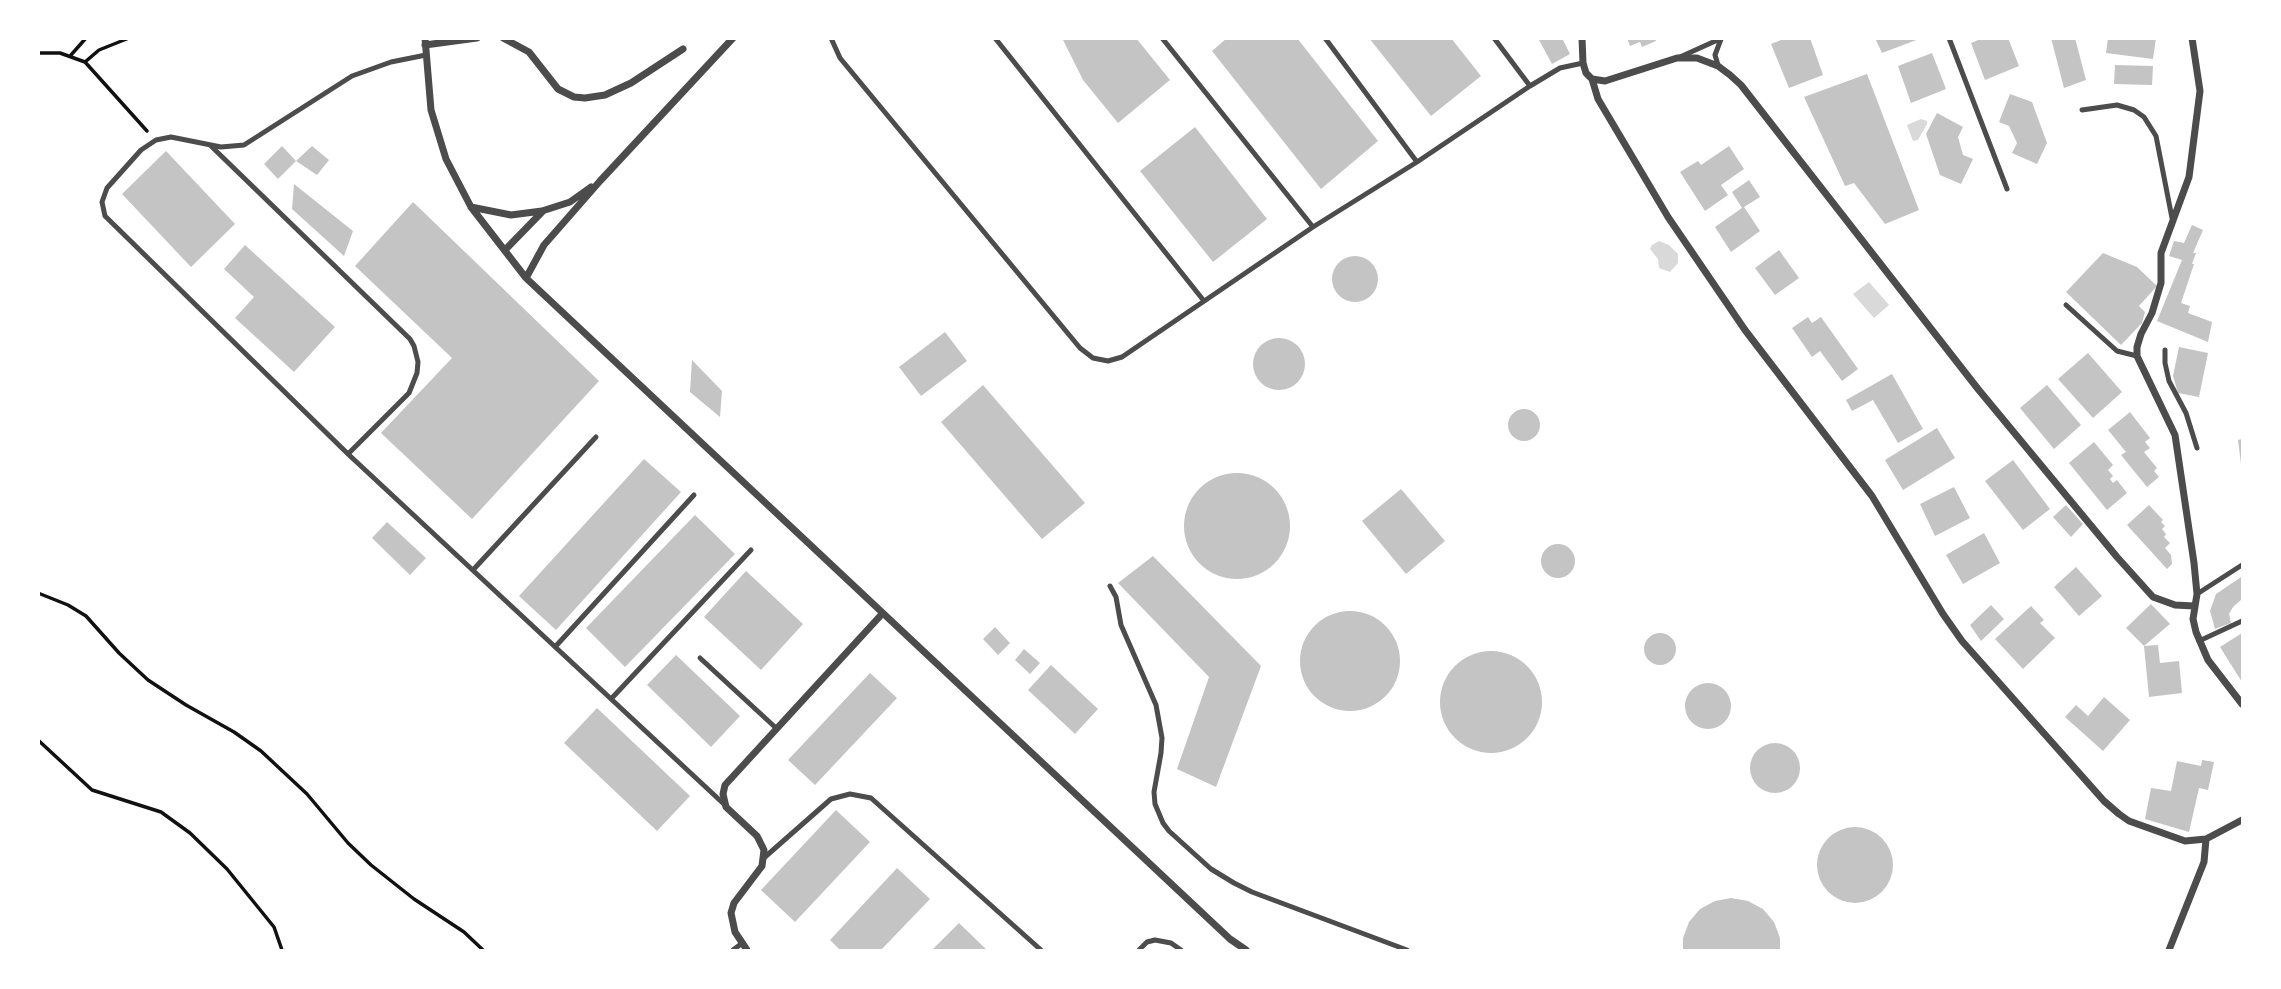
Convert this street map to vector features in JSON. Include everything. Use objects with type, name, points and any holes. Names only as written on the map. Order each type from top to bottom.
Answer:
[{"type":"street","points":[[477,38],[425,42],[428,87],[437,133],[457,184],[471,207],[526,278],[1230,939],[1246,950]]},
{"type":"street","points":[[503,38],[528,52],[558,89],[574,97],[585,98],[605,94],[631,83],[683,49]]},
{"type":"street","points":[[526,278],[544,246],[600,181],[733,38]]},
{"type":"street","points":[[1582,38],[1583,63],[1602,108],[1668,217],[1745,330],[1872,496],[1962,641],[2111,808],[2129,821],[2185,841],[2206,839],[2242,820]]},
{"type":"street","points":[[2192,38],[2200,91],[2189,177],[2161,253],[2161,283],[2152,313],[2141,334],[2137,356],[2175,435],[2197,594],[2193,619],[2199,640],[2208,660],[2242,705]]},
{"type":"street","points":[[1592,79],[1605,81],[1677,58],[1697,58],[1718,66],[1741,85],[1978,388],[2135,577],[2153,597],[2175,605],[2194,606]]},
{"type":"street","points":[[471,207],[511,215],[542,211],[570,202],[600,181]]},
{"type":"street","points":[[505,250],[542,211]]},
{"type":"street","points":[[744,947],[732,923],[734,903],[762,866],[765,857],[757,836],[726,807],[723,794],[725,785],[882,614]]},
{"type":"street","points":[[2169,950],[2204,862],[2206,839]]},
{"type":"lane","points":[[831,38],[840,58],[1086,354],[1101,360],[1122,357],[1313,227],[1417,162],[1530,86],[1560,68],[1583,63]]},
{"type":"lane","points":[[995,38],[1204,301]]},
{"type":"lane","points":[[1162,38],[1313,227]]},
{"type":"lane","points":[[1325,38],[1417,162]]},
{"type":"lane","points":[[1494,38],[1530,86]]},
{"type":"lane","points":[[1949,38],[2007,189]]},
{"type":"lane","points":[[1677,58],[1722,39]]},
{"type":"lane","points":[[1718,66],[1716,55],[1722,39]]},
{"type":"lane","points":[[426,55],[391,62],[352,76],[243,145],[211,146],[171,137],[156,140],[141,150],[107,188],[103,202],[105,216],[109,223],[348,454],[726,807]]},
{"type":"lane","points":[[2082,110],[2117,105],[2144,117],[2156,136],[2173,221]]},
{"type":"lane","points":[[211,146],[410,339],[414,346],[418,362],[417,373],[409,393],[348,454]]},
{"type":"lane","points":[[2066,305],[2117,351],[2137,356]]},
{"type":"lane","points":[[2165,349],[2169,381],[2186,413],[2197,448]]},
{"type":"lane","points":[[2175,435],[2191,430]]},
{"type":"lane","points":[[473,570],[596,437]]},
{"type":"lane","points":[[555,647],[694,495]]},
{"type":"lane","points":[[611,699],[751,551]]},
{"type":"lane","points":[[2197,594],[2242,565]]},
{"type":"lane","points":[[1110,586],[1116,597],[1121,625],[1158,714],[1161,753],[1155,780],[1155,804],[1169,831],[1211,869],[1234,883],[1407,950]]},
{"type":"lane","points":[[2199,640],[2242,621]]},
{"type":"lane","points":[[699,658],[776,728]]},
{"type":"lane","points":[[765,857],[831,799],[850,794],[872,799],[1041,950]]},
{"type":"lane","points":[[1139,950],[1147,942],[1155,940],[1171,943],[1181,950]]},
{"type":"lane","points":[[733,950],[744,947]]},
{"type":"path","points":[[71,55],[86,38]]},
{"type":"path","points":[[85,62],[99,50],[129,38]]},
{"type":"path","points":[[38,53],[71,55],[85,62],[156,140]]},
{"type":"path","points":[[38,593],[68,605],[86,616],[148,680],[261,751],[307,794],[348,843],[371,865],[414,899],[464,932],[483,950]]},
{"type":"path","points":[[38,740],[80,782],[92,790],[161,812],[190,833],[227,869],[274,927],[282,950]]},
{"type":"shaded area","points":[[1921,119],[1927,121],[1927,124],[1918,140],[1913,141],[1907,125]]},
{"type":"shaded area","points":[[1659,241],[1669,245],[1678,254],[1678,263],[1670,272],[1659,268],[1658,259],[1650,249]]},
{"type":"shaded area","points":[[1869,282],[1889,305],[1874,318],[1853,294]]},
{"type":"building","points":[[1062,38],[1136,38],[1170,80],[1118,123],[1083,80]]},
{"type":"building","points":[[1227,38],[1297,38],[1378,141],[1321,189],[1212,51]]},
{"type":"building","points":[[1369,38],[1451,38],[1481,76],[1431,116]]},
{"type":"building","points":[[1538,38],[1562,38],[1570,54],[1552,64]]},
{"type":"building","points":[[1627,38],[1655,38],[1656,41],[1642,47],[1640,42],[1630,46]]},
{"type":"building","points":[[1786,38],[1810,38],[1823,75],[1789,88],[1771,44]]},
{"type":"building","points":[[1875,38],[1919,38],[1919,39],[1882,53]]},
{"type":"building","points":[[1983,38],[2008,38],[2019,66],[1985,80],[1971,43]]},
{"type":"building","points":[[2051,38],[2075,38],[2086,80],[2064,88]]},
{"type":"building","points":[[2108,38],[2156,38],[2153,59],[2106,53]]},
{"type":"building","points":[[1932,53],[1946,89],[1911,103],[1898,66]]},
{"type":"building","points":[[2115,65],[2153,66],[2152,85],[2114,84]]},
{"type":"building","points":[[1867,74],[1919,210],[1885,224],[1854,183],[1845,186],[1804,97]]},
{"type":"building","points":[[2010,94],[2032,102],[2047,143],[2037,164],[2012,153],[2017,143],[2009,126],[1999,122]]},
{"type":"building","points":[[1937,113],[1963,127],[1958,137],[1963,155],[1973,159],[1961,184],[1940,175],[1926,134]]},
{"type":"building","points":[[1195,127],[1267,219],[1213,262],[1140,171]]},
{"type":"building","points":[[282,146],[296,161],[278,179],[264,164]]},
{"type":"building","points":[[312,146],[329,160],[317,175],[296,161]]},
{"type":"building","points":[[1729,146],[1744,169],[1721,185],[1728,195],[1705,211],[1680,172],[1698,161],[1701,165]]},
{"type":"building","points":[[166,151],[235,224],[191,267],[122,194]]},
{"type":"building","points":[[1749,180],[1760,197],[1744,207],[1760,231],[1731,252],[1715,227],[1742,208],[1732,192]]},
{"type":"building","points":[[294,184],[353,231],[344,256],[292,209]]},
{"type":"building","points":[[413,202],[599,381],[472,519],[381,433],[452,358],[355,266]]},
{"type":"building","points":[[2192,225],[2203,230],[2193,253],[2196,253],[2194,264],[2181,303],[2190,306],[2188,313],[2212,322],[2208,342],[2157,321],[2182,260],[2169,256],[2174,241],[2184,243]]},
{"type":"building","points":[[245,245],[335,327],[294,372],[235,318],[254,297],[224,269]]},
{"type":"building","points":[[1779,250],[1799,278],[1775,295],[1755,268]]},
{"type":"building","points":[[2103,253],[2137,267],[2157,286],[2139,306],[2145,312],[2142,323],[2121,345],[2066,292]]},
{"type":"building","points":[[1355,256],[1371,263],[1378,279],[1371,295],[1355,302],[1339,295],[1332,279],[1339,263]]},
{"type":"building","points":[[1808,317],[1812,323],[1821,317],[1858,369],[1842,381],[1820,351],[1812,357],[1792,328]]},
{"type":"building","points":[[945,332],[967,361],[921,396],[899,367]]},
{"type":"building","points":[[1279,338],[1289,340],[1297,346],[1303,354],[1303,374],[1297,382],[1289,388],[1279,390],[1269,388],[1261,382],[1255,374],[1253,364],[1255,354],[1261,346],[1269,340]]},
{"type":"building","points":[[2179,347],[2208,353],[2199,397],[2178,393],[2173,376]]},
{"type":"building","points":[[2088,353],[2122,392],[2093,418],[2058,379]]},
{"type":"building","points":[[692,360],[722,391],[720,417],[690,392]]},
{"type":"building","points":[[1892,374],[1923,429],[1898,443],[1873,400],[1852,411],[1846,400]]},
{"type":"building","points":[[983,385],[1085,503],[1042,539],[941,422]]},
{"type":"building","points":[[2047,385],[2081,425],[2054,449],[2020,408]]},
{"type":"building","points":[[1524,409],[1535,414],[1540,425],[1535,436],[1524,441],[1513,436],[1508,425],[1513,414]]},
{"type":"building","points":[[2130,412],[2150,438],[2145,442],[2150,448],[2144,452],[2157,468],[2154,471],[2159,477],[2147,487],[2121,455],[2126,452],[2108,430]]},
{"type":"building","points":[[1937,428],[1955,458],[1903,490],[1885,460]]},
{"type":"building","points":[[2242,439],[2242,464],[2241,464],[2238,440]]},
{"type":"building","points":[[2094,442],[2113,465],[2108,470],[2113,476],[2110,479],[2113,483],[2117,480],[2127,493],[2107,510],[2069,463]]},
{"type":"building","points":[[644,459],[681,492],[556,630],[519,596]]},
{"type":"building","points":[[2013,460],[2050,509],[2023,530],[1985,481]]},
{"type":"building","points":[[1237,473],[1257,477],[1274,489],[1286,506],[1290,526],[1286,546],[1274,563],[1257,575],[1237,579],[1217,575],[1200,563],[1188,546],[1184,526],[1188,506],[1200,489],[1217,477]]},
{"type":"building","points":[[1954,487],[1970,518],[1935,536],[1920,504]]},
{"type":"building","points":[[1401,489],[1445,541],[1406,574],[1362,521]]},
{"type":"building","points":[[2066,505],[2083,524],[2071,537],[2053,517]]},
{"type":"building","points":[[2149,505],[2163,520],[2161,522],[2165,526],[2162,529],[2166,534],[2164,537],[2170,543],[2165,548],[2171,555],[2172,564],[2167,569],[2127,525]]},
{"type":"building","points":[[695,515],[735,554],[625,667],[586,628]]},
{"type":"building","points":[[387,522],[426,558],[410,575],[372,538]]},
{"type":"building","points":[[1984,533],[2000,563],[1963,584],[1946,555]]},
{"type":"building","points":[[1558,544],[1570,549],[1575,561],[1570,573],[1558,578],[1546,573],[1541,561],[1546,549]]},
{"type":"building","points":[[1153,556],[1261,666],[1216,787],[1177,769],[1209,677],[1118,583]]},
{"type":"building","points":[[2076,567],[2102,596],[2079,616],[2054,587]]},
{"type":"building","points":[[746,571],[803,624],[761,670],[704,617]]},
{"type":"building","points":[[2241,577],[2242,599],[2229,614],[2231,623],[2215,629],[2210,611],[2216,594]]},
{"type":"building","points":[[2151,604],[2170,624],[2144,646],[2126,628]]},
{"type":"building","points":[[1991,605],[2004,619],[1981,641],[1970,625]]},
{"type":"building","points":[[2031,606],[2044,620],[2040,623],[2055,638],[2023,669],[1995,639]]},
{"type":"building","points":[[1350,611],[1369,614],[1386,625],[1397,642],[1400,661],[1397,680],[1386,697],[1369,708],[1350,711],[1331,708],[1314,697],[1303,680],[1300,661],[1303,642],[1314,625],[1331,614]]},
{"type":"building","points":[[995,627],[1010,643],[998,655],[983,639]]},
{"type":"building","points":[[1660,633],[1671,638],[1676,649],[1671,660],[1660,665],[1649,660],[1644,649],[1649,638]]},
{"type":"building","points":[[2242,633],[2242,682],[2220,647]]},
{"type":"building","points":[[2158,645],[2160,663],[2179,661],[2182,693],[2149,697],[2144,646]]},
{"type":"building","points":[[1024,649],[1040,663],[1030,674],[1015,660]]},
{"type":"building","points":[[1491,651],[1511,655],[1527,666],[1538,682],[1542,702],[1538,722],[1527,738],[1511,749],[1491,753],[1471,749],[1455,738],[1444,722],[1440,702],[1444,682],[1455,666],[1471,655]]},
{"type":"building","points":[[676,655],[740,716],[711,747],[647,685]]},
{"type":"building","points":[[1051,665],[1098,709],[1075,734],[1028,690]]},
{"type":"building","points":[[870,673],[897,698],[815,785],[788,760]]},
{"type":"building","points":[[1708,683],[1725,689],[1731,706],[1725,723],[1708,729],[1691,723],[1685,706],[1691,689]]},
{"type":"building","points":[[2104,697],[2130,720],[2103,751],[2065,717],[2076,705],[2088,716]]},
{"type":"building","points":[[597,708],[690,796],[657,831],[564,743]]},
{"type":"building","points":[[1775,743],[1792,751],[1800,768],[1792,785],[1775,793],[1758,785],[1750,768],[1758,751]]},
{"type":"building","points":[[2202,760],[2214,762],[2208,790],[2199,788],[2189,832],[2145,819],[2151,788],[2171,791],[2177,761],[2201,766]]},
{"type":"building","points":[[836,810],[870,842],[795,922],[761,890]]},
{"type":"building","points":[[1855,827],[1869,830],[1882,838],[1890,851],[1893,865],[1890,879],[1882,892],[1869,900],[1855,903],[1841,900],[1828,892],[1820,879],[1817,865],[1820,851],[1828,838],[1841,830]]},
{"type":"building","points":[[897,868],[930,899],[881,950],[840,950],[830,940]]},
{"type":"building","points":[[1731,898],[1748,901],[1763,909],[1774,922],[1780,938],[1780,950],[1683,950],[1683,938],[1689,922],[1700,909],[1715,901]]},
{"type":"building","points":[[959,923],[987,950],[932,950]]}]
